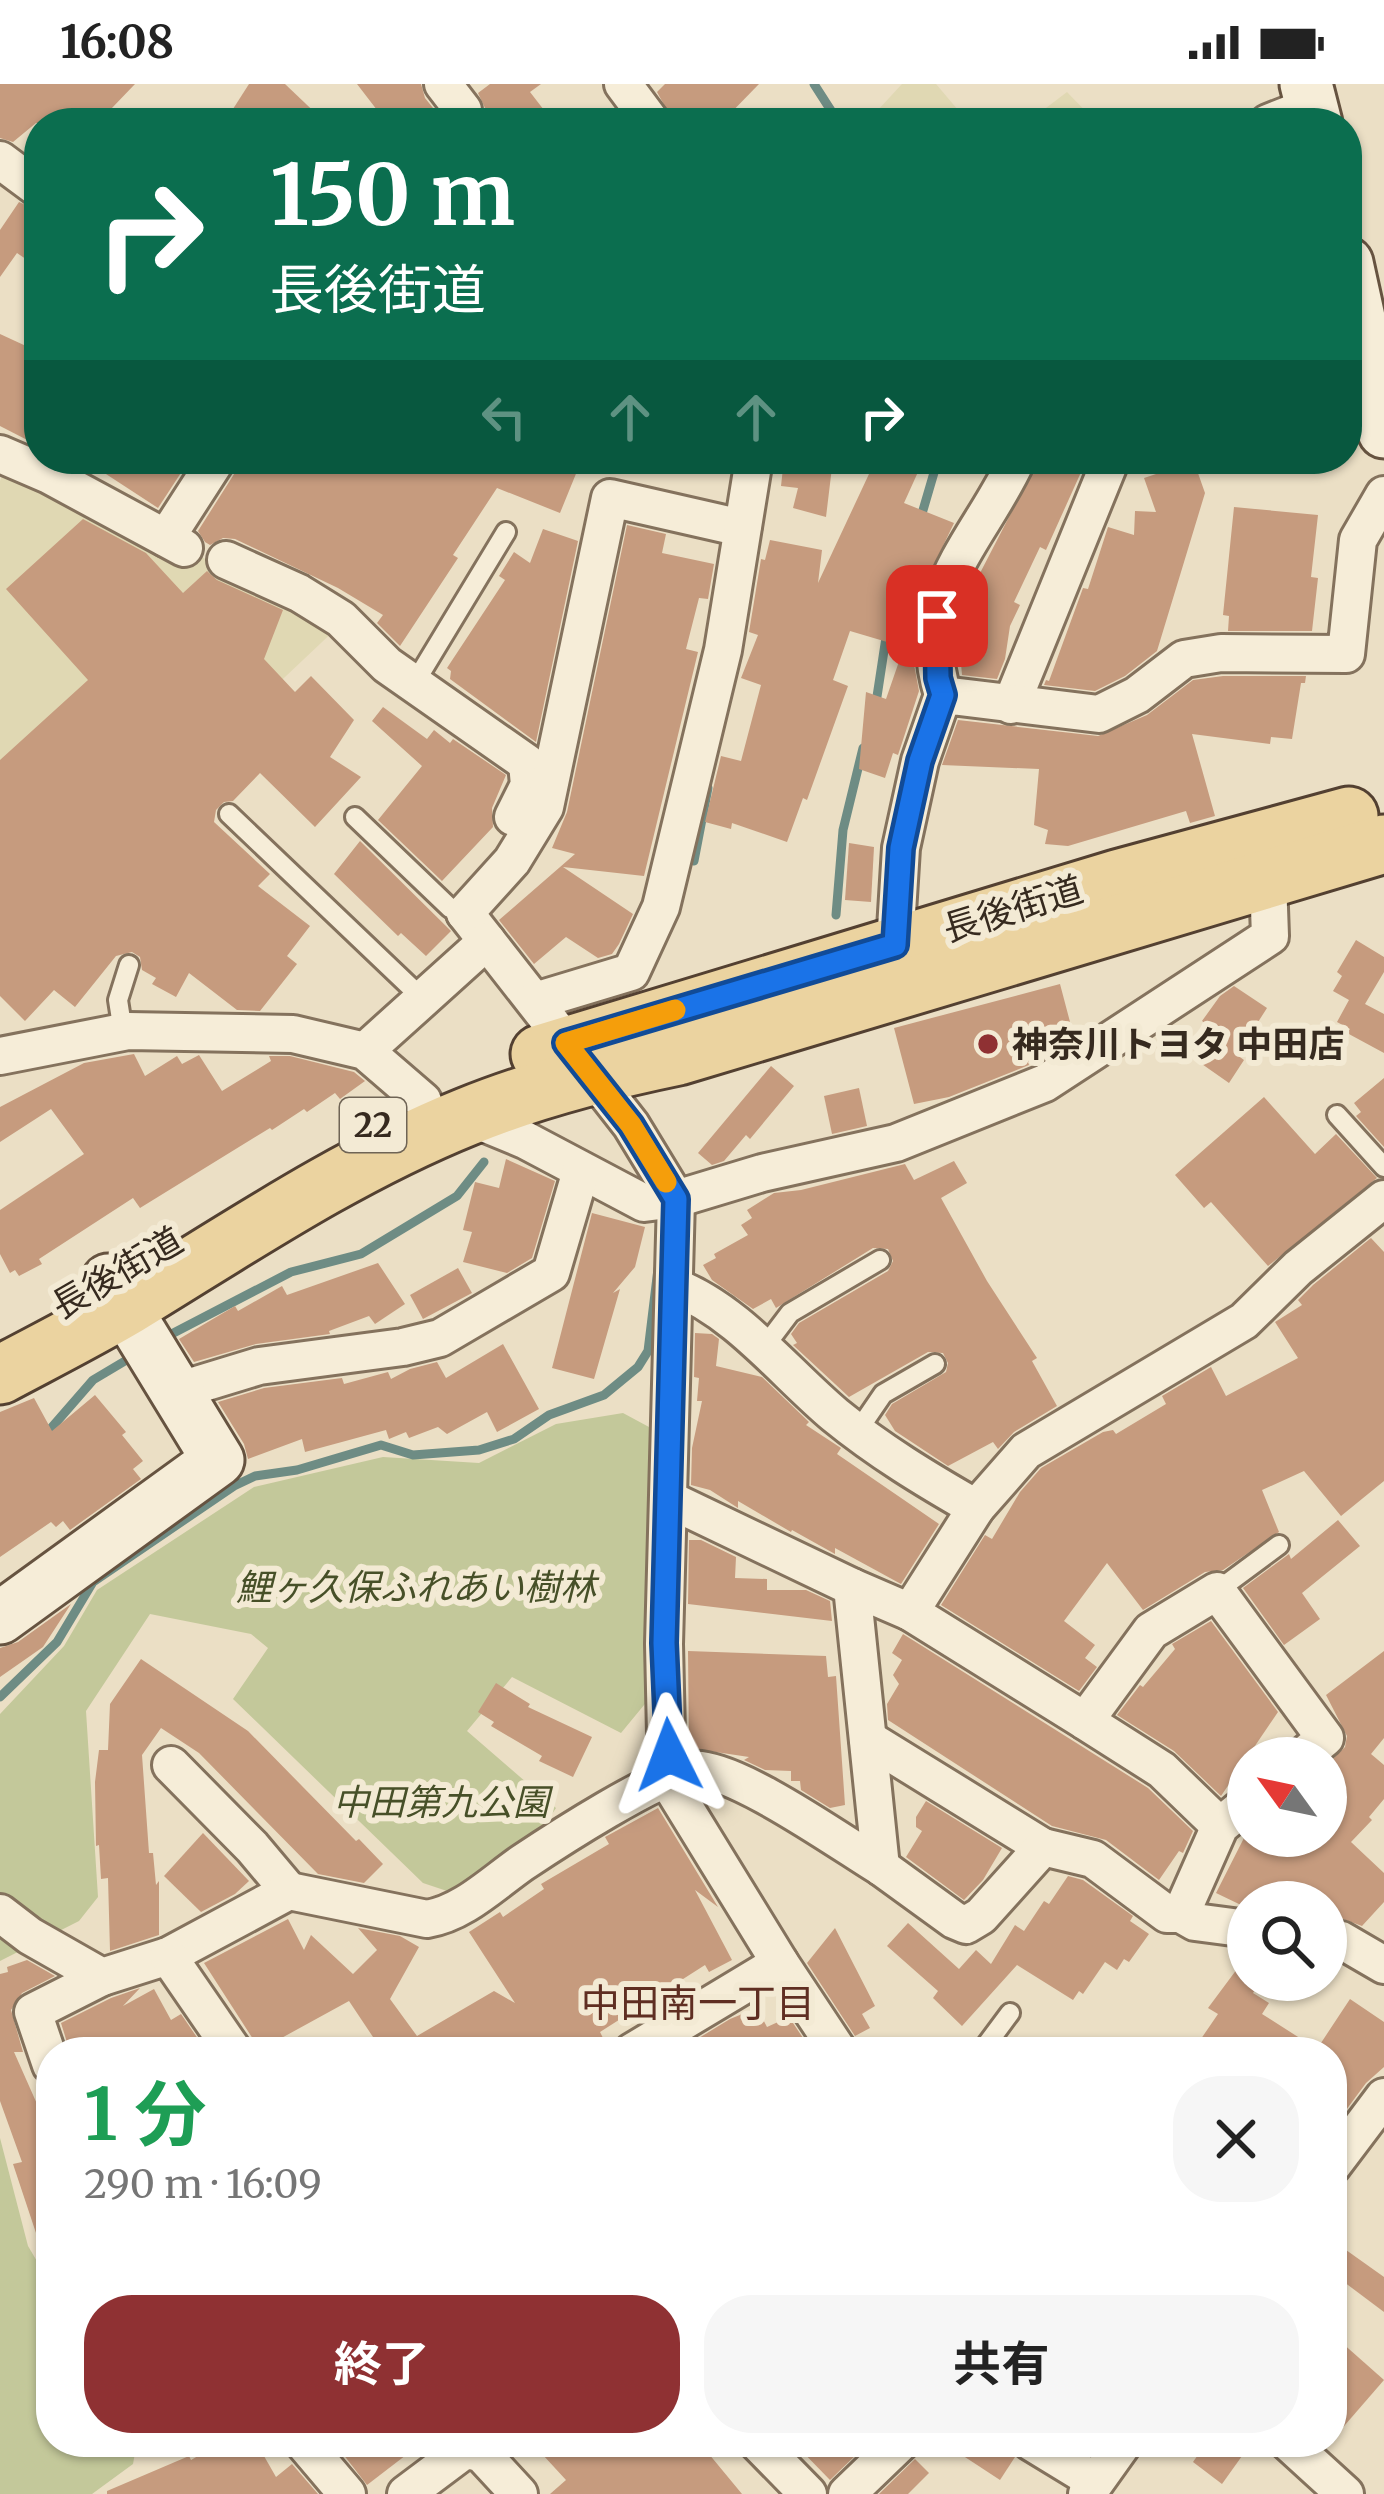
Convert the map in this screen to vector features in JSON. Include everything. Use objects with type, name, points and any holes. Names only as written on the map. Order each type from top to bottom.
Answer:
[{"type":"main road","name":"長後街道","points":[[0,1376],[142,1334],[346,1138],[445,1108],[564,1039],[1384,806]]},
{"type":"main road","name":"22","points":[[1268,880],[1384,844]]},
{"type":"main road","name":"長後街道","points":[[564,1039],[677,1056],[1268,880]]},
{"type":"main road","name":"長後街道","points":[[0,1336],[142,1334]]},
{"type":"street","points":[[1362,331],[1384,432]]},
{"type":"street","points":[[66,474],[175,543],[210,474]]},
{"type":"street","points":[[564,1039],[632,972],[661,907],[723,650],[752,474]]},
{"type":"street","points":[[895,945],[901,848],[920,761],[943,695],[938,678],[937,616],[956,560],[1008,474]]},
{"type":"street","points":[[1011,705],[1105,474]]},
{"type":"street","points":[[943,695],[1099,714],[1137,694],[1184,658],[1221,653],[1346,654],[1358,540],[1384,495]]},
{"type":"street","points":[[365,1051],[423,999],[476,927],[545,807],[610,498],[743,525]]},
{"type":"street","points":[[226,560],[299,593],[341,620],[387,665],[527,764],[529,785],[476,927]]},
{"type":"street","points":[[0,1055],[123,1032],[293,1034],[365,1051],[445,1108],[525,1140],[644,1203],[676,1199],[762,1173],[896,1143],[1045,1083],[1270,936],[1268,880]]},
{"type":"street","points":[[476,927],[631,1125],[676,1199],[664,1643],[667,1779],[829,2037]]},
{"type":"street","points":[[142,1334],[260,1366],[440,1338],[551,1273],[581,1171]]},
{"type":"street","points":[[910,1612],[976,1508],[1026,1450],[1244,1321],[1298,1268],[1384,1199]]},
{"type":"street","points":[[675,1287],[704,1298],[857,1432],[976,1508]]},
{"type":"street","points":[[0,1618],[218,1460],[142,1334]]},
{"type":"street","points":[[670,1500],[910,1612],[1227,1810]]},
{"type":"street","points":[[852,1588],[881,1867]]},
{"type":"street","points":[[1085,1721],[1151,1631],[1217,1592],[1324,1737]]},
{"type":"street","points":[[868,1739],[1042,1847],[1093,1859],[1168,1914],[1227,1926]]},
{"type":"street","points":[[171,1765],[289,1891],[428,1919],[448,1916],[525,1861],[667,1779],[694,1769],[759,1792],[967,1924],[981,1916],[1042,1847]]},
{"type":"street","points":[[1181,1914],[1227,1827]]},
{"type":"street","points":[[41,2037],[32,2012],[102,1977],[168,1956],[289,1891]]},
{"type":"street","points":[[0,1912],[30,1936],[102,1977]]},
{"type":"street","points":[[1347,1943],[1384,1965]]},
{"type":"street","points":[[168,1956],[225,2037]]},
{"type":"street","points":[[657,2037],[780,1964]]},
{"type":"street","points":[[1347,2146],[1384,2097]]},
{"type":"street","points":[[316,2457],[347,2494]]},
{"type":"street","points":[[406,2494],[455,2457]]},
{"type":"street","points":[[494,2457],[519,2494]]},
{"type":"street","points":[[772,2457],[808,2494]]},
{"type":"street","points":[[847,2494],[885,2457]]},
{"type":"street","points":[[1050,2457],[1091,2487],[1113,2457]]},
{"type":"street","points":[[1304,2457],[1345,2494]]},
{"type":"lane","points":[[414,684],[506,532]]},
{"type":"lane","points":[[229,814],[423,999]]},
{"type":"lane","points":[[355,817],[476,927]]},
{"type":"lane","points":[[123,1032],[118,1000],[129,965]]},
{"type":"lane","points":[[1337,1115],[1384,1167]]},
{"type":"lane","points":[[762,1350],[790,1313],[880,1260]]},
{"type":"lane","points":[[857,1432],[883,1394],[935,1364]]},
{"type":"lane","points":[[1217,1592],[1280,1545]]},
{"type":"lane","points":[[992,2037],[1010,2013]]},
{"type":"shaded area","points":[[902,84],[936,84],[956,108],[880,108]]},
{"type":"shaded area","points":[[1067,92],[1082,108],[1046,108]]},
{"type":"shaded area","points":[[6,466],[178,557],[201,557],[311,604],[339,626],[18,929],[0,912],[0,481]]},
{"type":"green space","name":"鯉ヶ久保ふれあい樹林","points":[[623,1413],[649,1427],[654,1632],[649,1699],[621,1733],[512,1677],[467,1731],[556,1808],[538,1835],[456,1894],[423,1883],[233,1699],[268,1648],[251,1634],[150,1614],[86,1711],[98,1897],[79,1921],[0,1961],[0,1714],[64,1646],[97,1590],[254,1487],[383,1457],[479,1463],[556,1424]]},
{"type":"green space","points":[[0,2138],[28,2246],[36,2260],[36,2457],[134,2457],[133,2464],[92,2494],[0,2494]]},
{"type":"building","points":[[0,84],[135,84],[112,108],[24,108],[24,133],[13,142],[0,138]]},
{"type":"building","points":[[249,84],[285,84],[310,108],[234,108]]},
{"type":"building","points":[[357,84],[421,84],[433,108],[375,108]]},
{"type":"building","points":[[490,84],[541,84],[530,92],[542,108],[485,108],[478,93]]},
{"type":"building","points":[[665,84],[759,84],[736,108],[666,108],[657,92]]},
{"type":"building","points":[[19,202],[24,204],[24,258],[17,253],[0,277],[0,230]]},
{"type":"building","points":[[0,334],[24,345],[24,438],[0,426]]},
{"type":"building","points":[[106,474],[180,474],[158,508]]},
{"type":"building","points":[[234,474],[576,474],[560,513],[497,488],[400,646],[377,623],[383,615],[338,588],[235,539],[223,538],[210,545],[198,531]]},
{"type":"building","points":[[782,474],[831,474],[826,517],[793,508],[798,488],[781,486]]},
{"type":"building","points":[[869,474],[917,474],[904,503],[954,523],[921,592],[913,627],[919,691],[898,755],[893,753],[885,778],[859,769],[866,692],[886,699],[904,647],[850,631],[833,680],[848,686],[787,842],[732,823],[731,829],[705,822],[721,756],[741,761],[761,685],[741,678],[758,635],[749,632],[761,559],[765,560],[770,540],[822,550],[818,583]]},
{"type":"building","points":[[1031,474],[1080,474],[1046,550],[1040,547],[1014,602],[1020,605],[997,679],[962,675],[958,630],[964,604]]},
{"type":"building","points":[[1198,474],[1205,493],[1157,651],[1125,676],[1095,691],[1044,685],[1083,588],[1088,589],[1108,527],[1134,535],[1135,511],[1156,512],[1144,478]]},
{"type":"building","points":[[1234,507],[1318,515],[1311,577],[1318,578],[1312,631],[1228,631],[1229,616],[1223,615]]},
{"type":"building","points":[[83,519],[146,553],[183,593],[207,571],[283,610],[264,659],[295,692],[311,676],[354,720],[330,757],[361,777],[315,827],[260,773],[233,801],[216,810],[214,822],[270,874],[258,886],[310,926],[287,956],[297,964],[260,1011],[237,1010],[189,973],[176,997],[152,984],[156,978],[142,970],[140,957],[132,952],[116,956],[75,1007],[54,990],[25,1021],[0,996],[0,760],[88,680],[6,589]]},
{"type":"building","points":[[627,525],[666,534],[662,553],[714,564],[708,599],[699,598],[686,649],[698,652],[644,876],[563,867],[633,914],[619,944],[612,954],[598,958],[566,937],[534,964],[499,920],[575,854],[552,848],[567,812]]},
{"type":"building","points":[[543,529],[578,541],[536,742],[450,679],[447,668],[505,580],[499,576],[514,552],[530,563]]},
{"type":"building","points":[[1306,676],[1292,739],[1271,737],[1270,744],[1192,734],[1215,816],[1190,823],[1186,811],[1068,846],[1045,844],[1048,830],[1034,825],[1039,769],[942,765],[958,720],[1098,736],[1147,715],[1193,680]]},
{"type":"building","points":[[383,707],[427,739],[434,730],[506,775],[492,808],[493,827],[442,881],[378,820],[422,766],[372,721]]},
{"type":"building","points":[[360,841],[451,931],[426,956],[401,933],[398,936],[334,874]]},
{"type":"building","points":[[849,843],[874,847],[871,902],[845,900]]},
{"type":"building","points":[[1356,940],[1384,957],[1384,972],[1365,1004],[1384,1014],[1384,1053],[1347,1033],[1350,1029],[1337,1022],[1349,1000],[1333,991],[1342,976],[1337,972]]},
{"type":"building","points":[[1060,984],[1074,1037],[1029,1065],[949,1097],[914,1104],[894,1028]]},
{"type":"building","points":[[1234,986],[1267,1008],[1237,1055],[1244,1060],[1229,1083],[1199,1062],[1202,1057],[1195,1052],[1211,1027],[1202,1021]]},
{"type":"building","points":[[134,1054],[145,1076],[177,1056],[182,1064],[199,1055],[222,1091],[271,1061],[269,1056],[290,1056],[354,1072],[365,1081],[340,1099],[335,1093],[270,1128],[140,1208],[133,1198],[39,1259],[42,1264],[19,1276],[15,1270],[10,1273],[0,1254],[0,1210],[84,1154],[51,1109],[0,1142],[0,1107],[84,1063]]},
{"type":"building","points":[[771,1066],[794,1086],[750,1139],[746,1135],[724,1161],[712,1165],[698,1153]]},
{"type":"building","points":[[1384,1078],[1384,1147],[1356,1116],[1361,1112],[1354,1103]]},
{"type":"building","points":[[859,1088],[867,1126],[832,1134],[824,1096]]},
{"type":"building","points":[[1264,1097],[1315,1154],[1336,1134],[1377,1178],[1268,1266],[1211,1202],[1204,1208],[1175,1175]]},
{"type":"building","points":[[506,1159],[555,1181],[532,1258],[507,1273],[463,1262],[472,1232],[463,1230],[475,1182],[499,1188]]},
{"type":"building","points":[[954,1161],[967,1183],[941,1198],[1037,1358],[1032,1361],[1057,1406],[1014,1432],[998,1449],[993,1442],[948,1466],[895,1431],[885,1415],[892,1404],[946,1372],[943,1353],[928,1352],[849,1397],[793,1345],[797,1343],[791,1334],[799,1323],[888,1271],[893,1261],[888,1249],[873,1248],[776,1308],[771,1299],[753,1309],[712,1280],[703,1265],[748,1235],[741,1225],[752,1218],[747,1210],[774,1193],[905,1164],[914,1180]]},
{"type":"building","points":[[592,1213],[645,1227],[635,1267],[613,1293],[620,1289],[594,1379],[552,1368]]},
{"type":"building","points":[[1371,1238],[1384,1252],[1384,1481],[1341,1516],[1304,1471],[1262,1490],[1279,1532],[1223,1570],[1205,1572],[1143,1610],[1107,1563],[1064,1621],[1095,1645],[1085,1658],[1097,1667],[1079,1691],[941,1605],[985,1535],[992,1539],[1020,1492],[1041,1468],[1103,1432],[1116,1434],[1166,1404],[1162,1396],[1211,1367],[1226,1396],[1298,1358],[1275,1322],[1302,1305],[1298,1300],[1313,1285]]},
{"type":"building","points":[[378,1263],[405,1304],[375,1324],[369,1316],[330,1334],[256,1344],[194,1362],[179,1339],[235,1306],[238,1311],[282,1286],[287,1295]]},
{"type":"building","points":[[458,1268],[472,1293],[423,1319],[410,1295]]},
{"type":"building","points":[[695,1333],[719,1339],[716,1366],[762,1377],[809,1422],[806,1425],[841,1448],[837,1454],[939,1524],[901,1584],[738,1501],[738,1508],[710,1490],[691,1485],[692,1448],[702,1401],[697,1401],[699,1378],[694,1377]]},
{"type":"building","points":[[503,1344],[539,1409],[497,1432],[487,1412],[447,1434],[438,1427],[409,1438],[406,1432],[389,1439],[386,1430],[305,1452],[302,1439],[248,1459],[218,1402],[264,1388],[342,1378],[344,1384],[388,1372],[391,1379],[437,1362],[446,1378]]},
{"type":"building","points":[[95,1395],[143,1461],[133,1469],[141,1479],[70,1530],[63,1521],[56,1527],[51,1522],[0,1557],[0,1412],[34,1398],[52,1431]]},
{"type":"building","points":[[1338,1520],[1360,1546],[1302,1593],[1320,1619],[1284,1645],[1243,1588],[1289,1554],[1291,1559]]},
{"type":"building","points":[[689,1540],[701,1540],[736,1557],[735,1578],[767,1579],[767,1590],[806,1590],[830,1601],[832,1621],[688,1604]]},
{"type":"building","points":[[71,1604],[43,1647],[0,1677],[0,1648],[18,1642]]},
{"type":"building","points":[[1211,1621],[1278,1712],[1261,1737],[1227,1737],[1227,1787],[1221,1796],[1174,1751],[1117,1715],[1175,1649],[1172,1644]]},
{"type":"building","points":[[903,1634],[1148,1788],[1193,1831],[1183,1853],[1179,1851],[1159,1880],[1106,1840],[1052,1826],[888,1720],[887,1704],[899,1684],[893,1675],[902,1660],[892,1653]]},
{"type":"building","points":[[688,1651],[826,1656],[828,1677],[836,1676],[845,1805],[830,1808],[801,1790],[800,1781],[791,1781],[791,1771],[765,1770],[744,1760],[749,1757],[689,1748]]},
{"type":"building","points":[[1384,1651],[1384,1738],[1371,1754],[1384,1765],[1384,1799],[1351,1842],[1384,1873],[1384,1902],[1362,1926],[1347,1920],[1347,1881],[1227,1881],[1227,1898],[1216,1893],[1234,1857],[1347,1857],[1347,1736],[1326,1695]]},
{"type":"building","points":[[141,1659],[248,1731],[383,1864],[364,1883],[318,1874],[199,1753],[161,1728],[142,1755],[149,1853],[153,1853],[156,1885],[159,1881],[159,1935],[110,1951],[108,1878],[101,1879],[96,1846],[95,1782],[99,1750],[108,1750],[110,1704]]},
{"type":"building","points":[[496,1683],[528,1707],[592,1737],[573,1777],[539,1761],[542,1756],[491,1726],[494,1722],[478,1712]]},
{"type":"building","points":[[926,1801],[1002,1848],[964,1900],[906,1857],[922,1831],[916,1827],[916,1817]]},
{"type":"building","points":[[658,1808],[718,1907],[695,1890],[732,1960],[709,1972],[705,1965],[600,2032],[602,2037],[373,2037],[349,2001],[283,2037],[252,2037],[204,1963],[288,1919],[304,1950],[311,1935],[353,1974],[377,1950],[358,1928],[400,1936],[419,1947],[390,1999],[417,2036],[494,1991],[515,2003],[469,1932],[500,1912],[503,1917],[544,1889],[541,1884],[609,1844],[605,1837]]},
{"type":"building","points":[[203,1833],[249,1881],[201,1912],[164,1876]]},
{"type":"building","points":[[1068,1876],[1083,1880],[1133,1916],[1130,1921],[1149,1934],[1129,1962],[1124,1959],[1117,1970],[1105,1962],[1083,1994],[1079,1991],[1073,2000],[1017,1965],[962,2026],[933,1998],[938,1991],[887,1946],[908,1923],[959,1969],[976,1950],[991,1964],[1015,1925],[1024,1931]]},
{"type":"building","points":[[835,1928],[875,2006],[862,2014],[870,2028],[855,2036],[807,1963]]},
{"type":"building","points":[[27,1960],[55,1976],[22,1993],[11,2010],[23,2052],[14,2052],[36,2102],[36,2233],[13,2164],[22,2162],[0,2101],[0,1974],[8,1972],[7,1967]]},
{"type":"building","points":[[1227,1982],[1227,2001],[1266,2001],[1269,2003],[1262,2014],[1298,2037],[1202,2037],[1218,2014],[1208,2008]]},
{"type":"building","points":[[140,1988],[123,2006],[154,1989],[171,2020],[181,2014],[197,2037],[65,2037],[61,2023]]},
{"type":"building","points":[[1350,1999],[1384,2022],[1384,2067],[1347,2109],[1347,2037],[1325,2037]]},
{"type":"building","points":[[757,2008],[767,2027],[789,2017],[802,2037],[701,2037]]},
{"type":"building","points":[[1347,2251],[1384,2277],[1384,2312],[1347,2284]]},
{"type":"building","points":[[1347,2347],[1384,2380],[1347,2423]]},
{"type":"building","points":[[187,2457],[265,2457],[276,2477],[292,2464],[318,2494],[107,2494]]},
{"type":"building","points":[[345,2457],[403,2457],[367,2485]]},
{"type":"building","points":[[545,2457],[711,2457],[742,2494],[550,2494],[566,2480]]},
{"type":"building","points":[[808,2457],[854,2457],[830,2480]]},
{"type":"building","points":[[965,2457],[1015,2457],[1000,2480]]},
{"type":"building","points":[[1196,2457],[1241,2457],[1222,2484],[1193,2462]]},
{"type":"building","points":[[915,2459],[929,2473],[908,2494],[879,2494]]},
{"type":"waterway","points":[[814,84],[829,108]]},
{"type":"waterway","points":[[921,517],[934,474]]},
{"type":"waterway","points":[[876,703],[887,631]]},
{"type":"waterway","points":[[836,915],[843,830],[863,748]]},
{"type":"waterway","points":[[694,861],[708,788]]},
{"type":"waterway","points":[[160,1340],[291,1272],[361,1254],[457,1196],[484,1162]]},
{"type":"waterway","points":[[0,1697],[57,1642],[93,1582],[234,1486],[255,1476],[297,1470],[381,1445],[413,1455],[479,1450],[514,1439],[549,1415],[604,1395],[638,1367],[648,1351],[658,1269]]},
{"type":"waterway","points":[[46,1434],[93,1380],[135,1355]]},
{"type":"slow traffic","points":[[666,1182],[631,1125],[566,1043],[675,1010]]},
{"type":"place","name":"神奈川トヨタ 中田店","points":[[988,1044]]},
{"type":"district","name":"中田南一丁目","points":[[698,2003]]},
{"type":"route","points":[[669,1755],[664,1643],[676,1199],[631,1125],[566,1043],[895,945],[901,848],[920,761],[943,695],[938,678],[937,616]]},
{"type":"park label","name":"中田第九公園","points":[[441,1802]]}]
